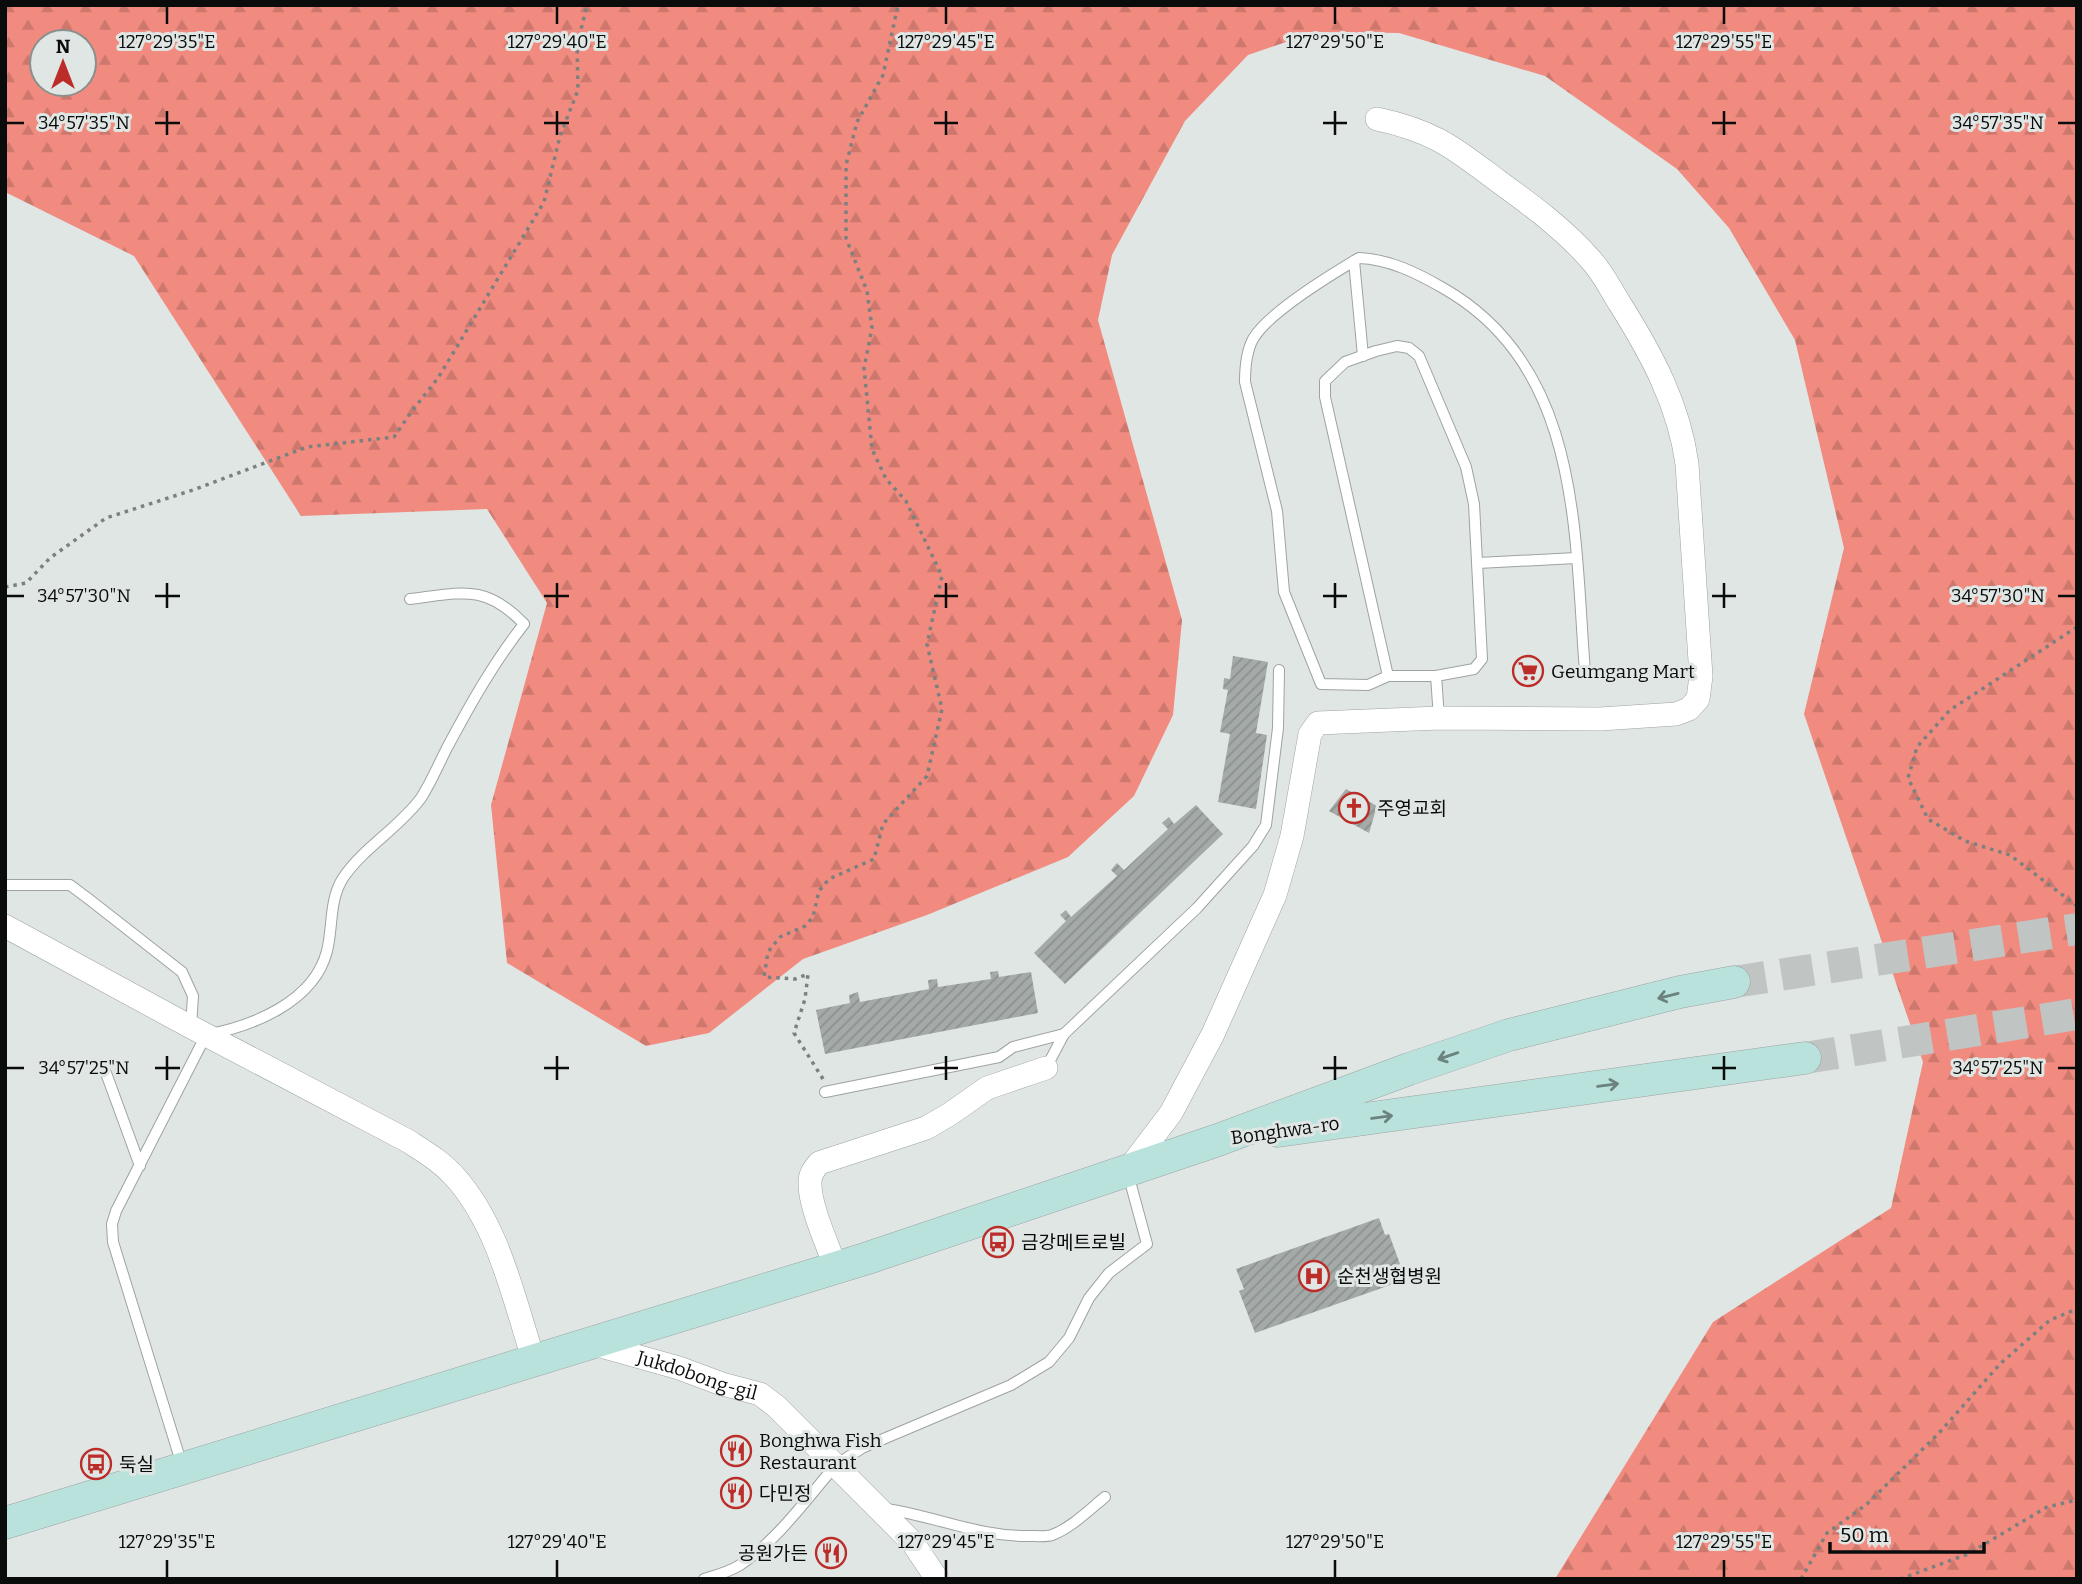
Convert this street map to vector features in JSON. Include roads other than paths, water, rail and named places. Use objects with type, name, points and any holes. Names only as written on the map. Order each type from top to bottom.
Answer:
[{"type":"main road","name":"Bonghwa-ro","points":[[1218,1140],[1509,1035],[1680,992],[1734,982]]},
{"type":"main road","name":"Bonghwa-ro","points":[[1218,1140],[1804,1058]]},
{"type":"main road","points":[[5,1523],[836,1268],[1218,1140]]},
{"type":"street","points":[[1127,1171],[1171,1113],[1213,1034],[1275,895],[1292,836],[1310,734],[1318,723],[1439,718],[1600,719],[1676,714],[1689,709],[1698,699],[1701,676],[1684,437],[1658,368],[1593,262],[1542,213],[1458,150],[1409,126],[1377,119]]},
{"type":"street","points":[[5,926],[408,1140],[439,1162],[456,1177],[479,1209],[499,1257],[534,1361]]},
{"type":"street","points":[[836,1268],[811,1196],[812,1171],[819,1163],[926,1128],[987,1088],[1046,1068]]},
{"type":"street","name":"Jukdobong-gil","points":[[590,1343],[760,1394],[777,1407],[913,1543],[937,1579]]},
{"type":"lane","points":[[1388,676],[1325,397],[1325,380],[1345,362],[1397,346],[1409,348],[1419,356],[1466,467],[1474,504],[1478,563],[1482,659],[1474,670],[1436,676],[1388,676],[1368,685],[1321,684],[1284,592],[1278,510],[1245,382],[1245,368],[1254,336],[1280,312],[1359,258],[1386,261],[1463,300],[1489,320],[1532,381],[1557,432],[1570,488],[1585,672]]},
{"type":"lane","points":[[1354,261],[1363,356]]},
{"type":"lane","points":[[1478,563],[1576,558]]},
{"type":"lane","points":[[199,1031],[230,1030],[254,1022],[278,1009],[311,982],[320,970],[327,949],[338,888],[356,862],[419,800],[481,684],[524,624],[508,607],[492,598],[474,594],[410,599]]},
{"type":"lane","points":[[1046,1068],[1064,1034],[1197,908],[1253,846],[1266,825],[1278,728],[1279,670]]},
{"type":"lane","points":[[1436,676],[1439,718]]},
{"type":"lane","points":[[5,884],[70,885],[182,972],[193,996],[199,1031],[112,1224],[113,1242],[183,1468]]},
{"type":"lane","points":[[827,1091],[999,1057],[1013,1047],[1064,1034]]},
{"type":"lane","points":[[106,1073],[140,1166]]},
{"type":"lane","points":[[704,1579],[726,1572],[755,1553],[783,1526],[836,1465],[862,1448],[1011,1385],[1049,1362],[1069,1338],[1089,1298],[1109,1273],[1147,1244],[1127,1171]]},
{"type":"lane","points":[[879,1508],[903,1511],[964,1529],[1021,1536],[1051,1536],[1105,1497]]},
{"type":"tunnel","points":[[1734,982],[2077,929]]},
{"type":"tunnel","points":[[1805,1058],[2077,1014]]},
{"type":"place","name":"Geumgang Mart","points":[[1528,671]]},
{"type":"place","name":"주영교회","points":[[1354,808]]},
{"type":"place","name":"금강메트로빌","points":[[998,1242]]},
{"type":"place","name":"순천생협병원","points":[[1314,1276]]},
{"type":"place","name":"Bonghwa Fish Restaurant","points":[[736,1451]]},
{"type":"place","name":"둑실","points":[[96,1464]]},
{"type":"place","name":"다민정","points":[[736,1493]]},
{"type":"place","name":"공원가든","points":[[831,1553]]}]
